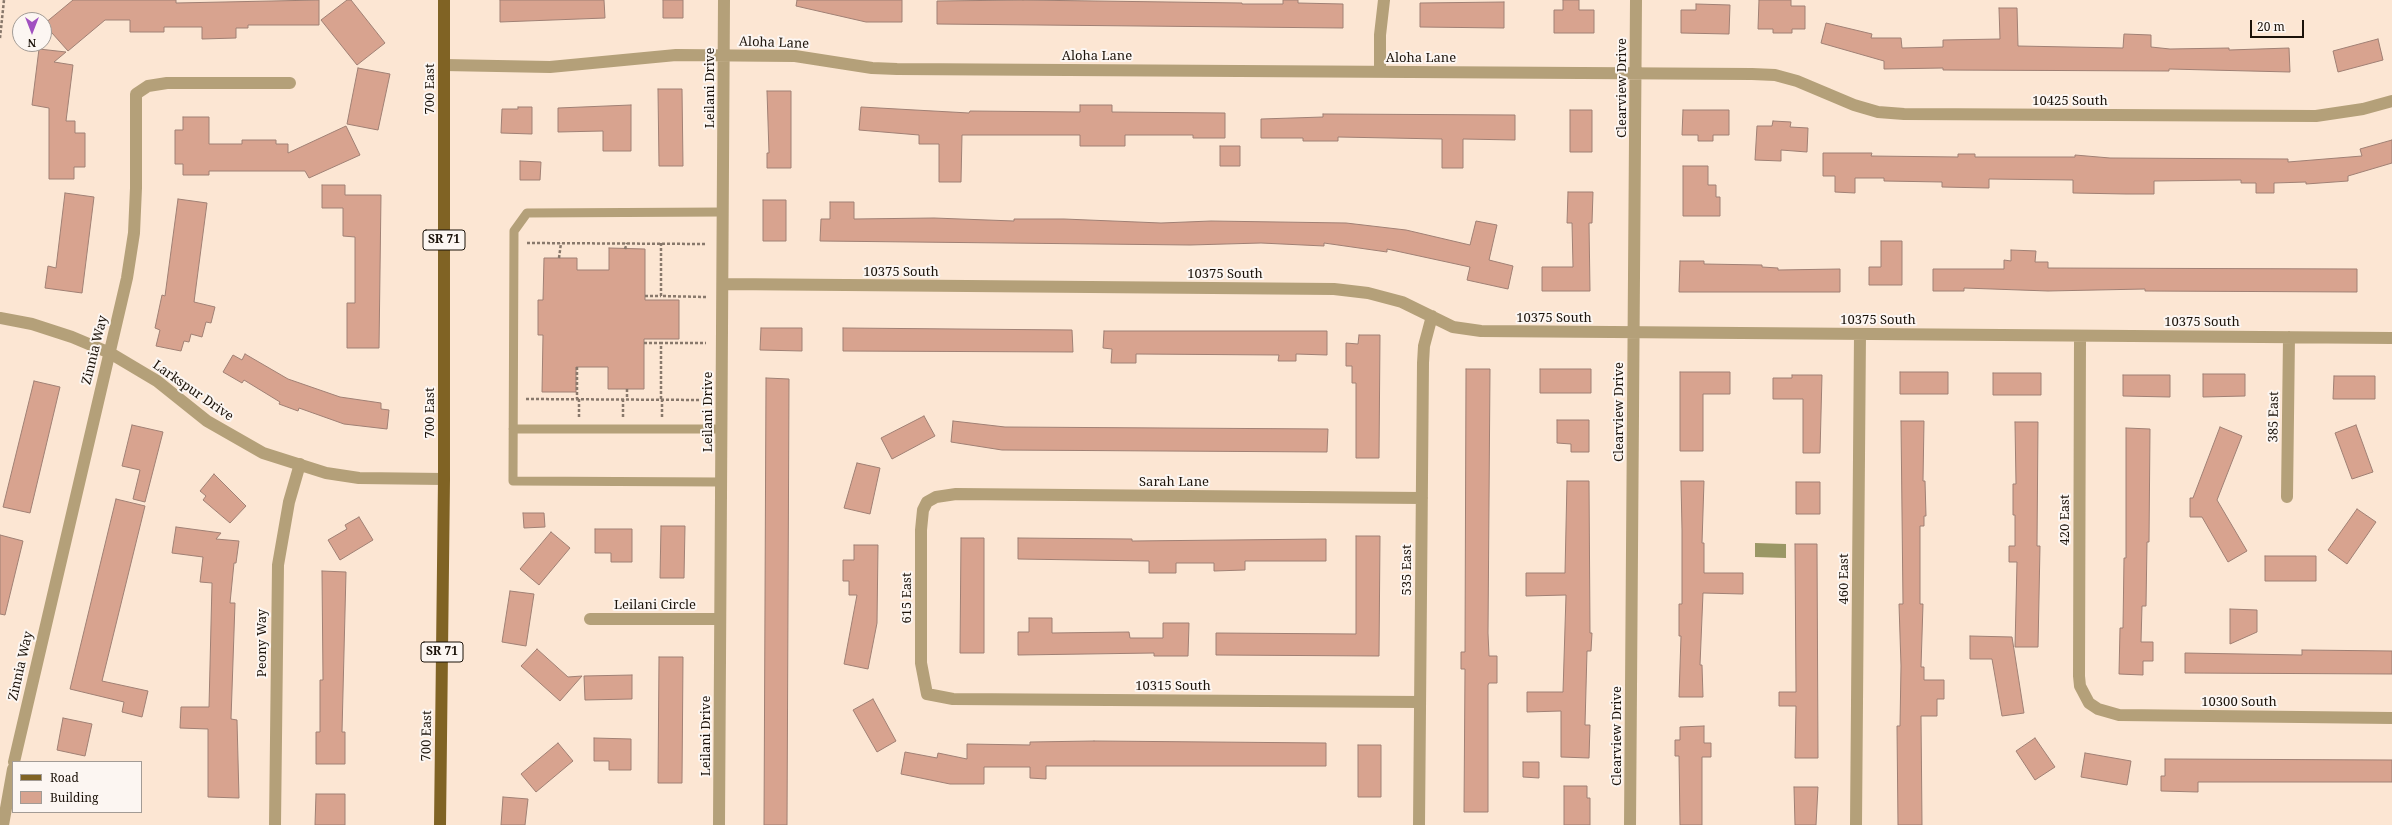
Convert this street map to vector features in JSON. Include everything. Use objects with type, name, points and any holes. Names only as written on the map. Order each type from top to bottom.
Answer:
[{"type":"main road","name":"700 East","points":[[440,825],[444,479],[444,0]]},
{"type":"street","name":"Leilani Drive","points":[[719,825],[724,0]]},
{"type":"street","points":[[1380,72],[1380,35],[1384,0]]},
{"type":"street","name":"Clearview Drive","points":[[1630,825],[1636,0]]},
{"type":"street","name":"Aloha Lane","points":[[444,65],[550,67],[676,54],[795,56],[872,68],[897,69],[1752,74]]},
{"type":"street","name":"10425 South","points":[[1752,74],[1775,75],[1797,81],[1854,105],[1878,112],[1904,114],[2310,116],[2341,113],[2392,101]]},
{"type":"street","name":"Zinnia Way","points":[[14,761],[55,581],[127,278],[134,233],[136,188],[136,94],[148,86],[167,83],[290,83]]},
{"type":"street","name":"10375 South","points":[[723,284],[1334,289],[1368,293],[1395,300],[1453,327],[1481,331],[2392,338]]},
{"type":"street","name":"535 East","points":[[1419,825],[1423,363],[1424,346],[1432,316]]},
{"type":"street","name":"Larkspur Drive","points":[[0,318],[32,324],[72,337],[110,353],[157,381],[207,421],[263,452],[326,473],[358,478],[444,479]]},
{"type":"street","name":"460 East","points":[[1856,825],[1860,334]]},
{"type":"street","name":"420 East","points":[[2080,336],[2079,676],[2080,686],[2089,703]]},
{"type":"street","name":"385 East","points":[[2287,498],[2289,337]]},
{"type":"street","name":"Peony Way","points":[[275,825],[278,565],[289,502],[300,464]]},
{"type":"street","name":"Sarah Lane","points":[[927,502],[936,498],[956,494],[1422,498]]},
{"type":"street","name":"615 East","points":[[927,502],[923,510],[921,530],[921,663],[927,694]]},
{"type":"street","name":"Leilani Circle","points":[[590,619],[720,619]]},
{"type":"street","name":"10315 South","points":[[927,694],[953,699],[1420,702]]},
{"type":"street","name":"10300 South","points":[[2089,703],[2098,709],[2119,715],[2392,718]]},
{"type":"street","points":[[3,825],[12,775]]},
{"type":"lane","points":[[721,482],[513,481],[514,231],[527,213],[723,212]]},
{"type":"lane","points":[[513,429],[722,429]]},
{"type":"path","points":[[0,38],[4,0]]},
{"type":"path","points":[[526,251],[526,243],[707,244]]},
{"type":"path","points":[[560,258],[561,243]]},
{"type":"path","points":[[625,249],[627,243]]},
{"type":"path","points":[[661,243],[661,296]]},
{"type":"path","points":[[645,296],[706,296]]},
{"type":"path","points":[[644,343],[706,343]]},
{"type":"path","points":[[660,343],[662,418]]},
{"type":"path","points":[[577,367],[580,417]]},
{"type":"path","points":[[627,389],[627,399]]},
{"type":"path","points":[[526,391],[525,399],[705,400]]},
{"type":"path","points":[[623,399],[623,417]]},
{"type":"shaded area","points":[[1755,543],[1786,544],[1786,558],[1755,557]]},
{"type":"building","points":[[73,0],[176,0],[176,3],[319,0],[319,25],[248,25],[248,28],[236,28],[236,38],[202,39],[202,27],[164,27],[164,32],[130,32],[130,20],[105,20],[68,51],[52,33],[52,17]]},
{"type":"building","points":[[347,0],[351,0],[385,43],[357,65],[321,20]]},
{"type":"building","points":[[500,0],[604,0],[605,18],[500,22]]},
{"type":"building","points":[[663,0],[683,0],[683,18],[663,18]]},
{"type":"building","points":[[797,0],[902,0],[902,22],[866,22],[796,6]]},
{"type":"building","points":[[1023,0],[1283,4],[1283,0],[1298,0],[1298,3],[1343,4],[1343,28],[937,24],[937,1]]},
{"type":"building","points":[[1563,0],[1579,0],[1579,10],[1594,10],[1594,33],[1554,33],[1554,10],[1563,10]]},
{"type":"building","points":[[1759,0],[1791,0],[1791,6],[1805,6],[1805,29],[1792,29],[1792,33],[1773,33],[1773,29],[1758,29]]},
{"type":"building","points":[[1504,2],[1504,28],[1420,27],[1420,3]]},
{"type":"building","points":[[1696,4],[1730,5],[1729,34],[1681,33],[1681,10],[1696,10]]},
{"type":"building","points":[[1999,8],[2017,8],[2018,46],[2123,48],[2124,34],[2151,35],[2151,47],[2170,49],[2229,48],[2229,50],[2289,48],[2290,72],[2169,69],[2169,71],[1943,70],[1943,68],[1884,69],[1884,61],[1821,43],[1826,23],[1872,34],[1871,38],[1901,38],[1902,48],[1943,47],[1943,40],[2000,39]]},
{"type":"building","points":[[2378,39],[2383,60],[2338,72],[2333,51]]},
{"type":"building","points":[[52,50],[66,52],[54,62],[73,65],[66,121],[75,121],[75,133],[85,133],[85,167],[74,167],[74,179],[49,179],[49,108],[32,105],[39,52],[52,52]]},
{"type":"building","points":[[358,68],[390,74],[378,130],[347,124]]},
{"type":"building","points":[[658,89],[682,89],[683,166],[659,166]]},
{"type":"building","points":[[767,91],[791,91],[791,168],[767,168],[767,153],[769,153]]},
{"type":"building","points":[[631,105],[631,151],[603,151],[603,131],[558,132],[558,108]]},
{"type":"building","points":[[1080,105],[1112,105],[1112,112],[1225,113],[1225,138],[1193,138],[1193,135],[1125,135],[1125,146],[1080,146],[1080,135],[962,135],[961,182],[939,182],[939,144],[919,144],[919,135],[859,130],[861,107],[969,113],[970,111],[1080,112]]},
{"type":"building","points":[[518,107],[532,107],[532,134],[501,133],[502,109],[518,109]]},
{"type":"building","points":[[1570,110],[1592,110],[1592,152],[1570,152]]},
{"type":"building","points":[[1683,110],[1729,110],[1729,135],[1713,135],[1713,141],[1698,141],[1698,135],[1682,135]]},
{"type":"building","points":[[1323,114],[1515,115],[1515,140],[1463,139],[1463,168],[1442,168],[1442,139],[1338,137],[1338,141],[1303,141],[1303,138],[1261,138],[1261,119],[1323,117]]},
{"type":"building","points":[[183,117],[209,117],[209,144],[242,144],[242,140],[276,140],[276,144],[288,144],[288,153],[346,126],[360,155],[309,178],[305,171],[209,171],[209,175],[183,175],[183,164],[175,164],[175,130],[183,130]]},
{"type":"building","points":[[1773,121],[1791,122],[1790,127],[1808,128],[1807,152],[1781,150],[1781,161],[1755,160],[1757,126],[1772,126]]},
{"type":"building","points":[[2392,140],[2392,163],[2348,176],[2348,181],[2306,184],[2306,182],[2274,183],[2274,193],[2256,193],[2256,183],[2241,183],[2241,180],[2154,181],[2154,194],[2126,194],[2073,193],[2073,180],[1989,179],[1989,188],[1942,187],[1942,182],[1884,181],[1884,178],[1855,178],[1855,193],[1835,192],[1835,176],[1823,176],[1823,153],[1872,153],[1871,156],[1958,157],[1958,154],[1975,154],[1975,157],[2075,157],[2075,155],[2110,158],[2288,159],[2288,162],[2362,156],[2360,149]]},
{"type":"building","points":[[1220,146],[1240,146],[1240,166],[1220,166]]},
{"type":"building","points":[[520,161],[541,162],[540,180],[520,180]]},
{"type":"building","points":[[1683,166],[1708,166],[1708,185],[1716,185],[1716,197],[1720,197],[1720,216],[1683,216]]},
{"type":"building","points":[[322,185],[345,185],[345,195],[381,195],[379,348],[347,348],[347,303],[355,303],[355,237],[343,236],[343,208],[322,208]]},
{"type":"building","points":[[1568,192],[1593,192],[1592,223],[1589,223],[1590,291],[1542,291],[1542,267],[1573,267],[1572,223],[1567,223]]},
{"type":"building","points":[[65,193],[94,197],[82,293],[45,288],[48,266],[56,268]]},
{"type":"building","points":[[178,199],[207,203],[194,302],[215,307],[211,323],[206,322],[202,337],[191,334],[189,342],[184,341],[181,351],[156,346],[160,330],[155,328],[162,295],[165,296]]},
{"type":"building","points":[[763,200],[786,200],[786,241],[763,241]]},
{"type":"building","points":[[830,202],[854,202],[854,219],[934,218],[1014,221],[1014,219],[1064,219],[1161,223],[1211,221],[1346,223],[1406,230],[1470,245],[1476,221],[1497,225],[1489,260],[1513,266],[1508,289],[1467,280],[1470,267],[1387,249],[1387,252],[1324,243],[1324,246],[1261,243],[1190,245],[820,241],[821,219],[830,219]]},
{"type":"building","points":[[1881,241],[1902,241],[1902,285],[1869,285],[1869,267],[1881,267]]},
{"type":"building","points":[[609,248],[645,249],[645,300],[679,300],[679,339],[644,339],[644,389],[608,389],[608,367],[576,367],[576,392],[542,392],[543,335],[538,335],[538,300],[543,300],[544,258],[577,258],[577,270],[609,270]]},
{"type":"building","points":[[2011,250],[2036,251],[2035,262],[2048,262],[2048,268],[2357,269],[2357,292],[2145,291],[2145,289],[2048,291],[1964,288],[1964,291],[1933,291],[1933,269],[2004,269],[2004,260],[2011,261]]},
{"type":"building","points":[[1680,261],[1704,261],[1704,264],[1762,265],[1762,267],[1778,268],[1778,270],[1840,269],[1840,292],[1679,292]]},
{"type":"building","points":[[761,328],[802,328],[802,351],[760,350]]},
{"type":"building","points":[[843,328],[1072,330],[1073,352],[843,351]]},
{"type":"building","points":[[1104,331],[1327,331],[1327,355],[1296,354],[1296,361],[1278,361],[1279,355],[1136,354],[1136,363],[1111,363],[1112,349],[1103,348]]},
{"type":"building","points":[[1359,335],[1380,335],[1379,458],[1356,458],[1356,383],[1352,383],[1352,366],[1346,366],[1346,343],[1358,344]]},
{"type":"building","points":[[245,354],[288,379],[340,397],[381,403],[381,409],[389,410],[387,429],[344,424],[299,408],[298,411],[279,404],[280,402],[244,380],[242,383],[223,372],[233,355],[242,360]]},
{"type":"building","points":[[1466,369],[1490,369],[1488,633],[1489,656],[1497,656],[1497,683],[1489,683],[1488,685],[1488,812],[1464,812],[1465,669],[1461,669],[1461,652],[1465,652]]},
{"type":"building","points":[[1540,369],[1591,369],[1591,393],[1540,393]]},
{"type":"building","points":[[1680,372],[1730,372],[1730,394],[1703,394],[1703,451],[1680,451]]},
{"type":"building","points":[[1900,372],[1948,372],[1948,394],[1900,394]]},
{"type":"building","points":[[1993,373],[2041,373],[2041,395],[1993,395]]},
{"type":"building","points":[[2203,374],[2245,374],[2245,396],[2203,397]]},
{"type":"building","points":[[1792,375],[1822,375],[1820,453],[1803,453],[1803,399],[1773,399],[1773,378],[1792,378]]},
{"type":"building","points":[[2123,375],[2170,375],[2170,397],[2123,396]]},
{"type":"building","points":[[2334,376],[2375,376],[2375,399],[2333,399]]},
{"type":"building","points":[[766,378],[789,379],[787,825],[764,825]]},
{"type":"building","points":[[34,381],[60,387],[30,513],[3,507]]},
{"type":"building","points":[[924,416],[935,436],[892,459],[881,438]]},
{"type":"building","points":[[1557,420],[1589,420],[1589,452],[1571,452],[1571,444],[1557,443]]},
{"type":"building","points":[[953,421],[1005,427],[1328,429],[1327,452],[1002,450],[951,442]]},
{"type":"building","points":[[1901,421],[1924,421],[1923,481],[1925,481],[1926,516],[1924,516],[1924,526],[1920,526],[1920,604],[1923,604],[1921,667],[1924,667],[1924,680],[1944,680],[1944,699],[1937,699],[1937,716],[1921,716],[1922,825],[1898,825],[1897,726],[1900,726],[1901,666],[1899,604],[1903,604]]},
{"type":"building","points":[[2015,422],[2038,422],[2037,546],[2040,546],[2038,647],[2015,647],[2017,562],[2009,562],[2009,546],[2015,546],[2013,484],[2016,484]]},
{"type":"building","points":[[132,425],[163,432],[145,502],[133,499],[140,470],[122,466]]},
{"type":"building","points":[[2356,425],[2373,472],[2352,479],[2335,433]]},
{"type":"building","points":[[2220,427],[2242,436],[2217,500],[2247,551],[2228,562],[2202,517],[2190,517],[2190,498],[2193,498]]},
{"type":"building","points":[[2126,428],[2150,429],[2149,542],[2147,542],[2146,606],[2142,606],[2141,642],[2153,642],[2153,661],[2143,661],[2143,675],[2119,674],[2120,628],[2123,628],[2124,558],[2126,558]]},
{"type":"building","points":[[857,463],[880,468],[870,514],[844,508]]},
{"type":"building","points":[[214,474],[246,506],[230,523],[203,500],[206,496],[200,491]]},
{"type":"building","points":[[1567,481],[1589,481],[1590,633],[1592,633],[1591,651],[1587,651],[1585,725],[1590,725],[1589,758],[1561,757],[1561,711],[1527,712],[1527,692],[1563,692],[1566,595],[1526,596],[1526,573],[1565,573]]},
{"type":"building","points":[[1681,481],[1704,481],[1702,543],[1704,543],[1704,573],[1743,573],[1743,594],[1703,593],[1700,665],[1702,665],[1703,697],[1679,697],[1681,636],[1679,636],[1679,604],[1682,604]]},
{"type":"building","points":[[1796,482],[1820,482],[1820,514],[1796,514]]},
{"type":"building","points":[[116,499],[145,506],[102,681],[148,691],[142,717],[122,712],[124,702],[70,689]]},
{"type":"building","points":[[2357,509],[2376,522],[2347,564],[2328,550]]},
{"type":"building","points":[[523,513],[544,513],[545,527],[524,528]]},
{"type":"building","points":[[359,517],[373,540],[340,560],[328,540],[347,529],[345,525]]},
{"type":"building","points":[[661,526],[685,526],[684,578],[660,578]]},
{"type":"building","points":[[176,527],[221,533],[216,539],[239,541],[236,563],[234,563],[230,603],[235,603],[231,719],[237,720],[239,798],[208,797],[208,729],[180,728],[181,707],[209,707],[212,583],[200,582],[203,557],[172,553]]},
{"type":"building","points":[[595,529],[632,529],[632,562],[611,562],[611,553],[595,553]]},
{"type":"building","points":[[551,532],[570,548],[539,585],[520,569]]},
{"type":"building","points":[[0,535],[23,541],[5,615],[0,614]]},
{"type":"building","points":[[1356,536],[1380,536],[1379,656],[1216,655],[1216,633],[1356,634]]},
{"type":"building","points":[[961,538],[984,538],[984,653],[960,653]]},
{"type":"building","points":[[1018,538],[1132,539],[1132,541],[1326,539],[1326,561],[1245,561],[1245,570],[1214,571],[1214,563],[1176,563],[1176,573],[1149,573],[1149,561],[1018,559]]},
{"type":"building","points":[[1795,544],[1817,544],[1818,758],[1795,758],[1796,706],[1779,706],[1779,692],[1796,692]]},
{"type":"building","points":[[854,545],[878,545],[877,623],[868,669],[844,664],[857,595],[849,595],[849,581],[843,581],[843,560],[854,560]]},
{"type":"building","points":[[2265,556],[2316,556],[2316,581],[2265,581]]},
{"type":"building","points":[[322,571],[346,572],[342,732],[345,732],[345,764],[316,764],[316,732],[320,732],[320,680],[323,680]]},
{"type":"building","points":[[510,591],[534,594],[526,646],[502,642]]},
{"type":"building","points":[[2230,609],[2257,610],[2257,632],[2230,644]]},
{"type":"building","points":[[1029,618],[1052,618],[1052,633],[1129,632],[1130,638],[1163,638],[1163,623],[1189,623],[1188,656],[1154,656],[1154,653],[1018,655],[1018,632],[1029,632]]},
{"type":"building","points":[[1970,636],[2012,637],[2024,713],[2002,716],[1992,659],[1970,659]]},
{"type":"building","points":[[537,649],[568,677],[582,676],[560,701],[521,666]]},
{"type":"building","points":[[2302,650],[2392,651],[2392,674],[2185,673],[2185,653],[2302,655]]},
{"type":"building","points":[[659,657],[683,657],[682,783],[658,783]]},
{"type":"building","points":[[632,675],[632,699],[585,700],[584,676]]},
{"type":"building","points":[[873,699],[896,741],[877,752],[853,710]]},
{"type":"building","points":[[63,718],[92,724],[85,756],[57,750]]},
{"type":"building","points":[[1704,726],[1704,743],[1711,743],[1711,757],[1702,757],[1702,825],[1680,825],[1679,756],[1675,756],[1675,740],[1680,740],[1680,727]]},
{"type":"building","points":[[594,738],[631,739],[631,770],[609,770],[609,761],[594,761]]},
{"type":"building","points":[[2035,738],[2055,767],[2035,780],[2016,751]]},
{"type":"building","points":[[1094,741],[1326,743],[1326,766],[1046,766],[1046,779],[1030,778],[1030,767],[984,767],[984,784],[950,784],[901,774],[905,752],[937,758],[938,753],[967,759],[967,744],[1030,745],[1030,742]]},
{"type":"building","points":[[558,743],[573,761],[536,792],[521,774]]},
{"type":"building","points":[[1358,745],[1381,745],[1381,797],[1358,797]]},
{"type":"building","points":[[2085,753],[2131,761],[2127,785],[2081,777]]},
{"type":"building","points":[[2165,759],[2392,760],[2392,782],[2198,782],[2198,792],[2161,791],[2161,776],[2165,776]]},
{"type":"building","points":[[1523,762],[1539,762],[1539,778],[1523,777]]},
{"type":"building","points":[[1564,786],[1587,786],[1587,798],[1590,798],[1590,825],[1564,825]]},
{"type":"building","points":[[1794,787],[1818,787],[1816,825],[1795,825]]},
{"type":"building","points":[[316,794],[345,794],[345,825],[315,825]]},
{"type":"building","points":[[503,797],[528,799],[525,825],[501,825]]}]
